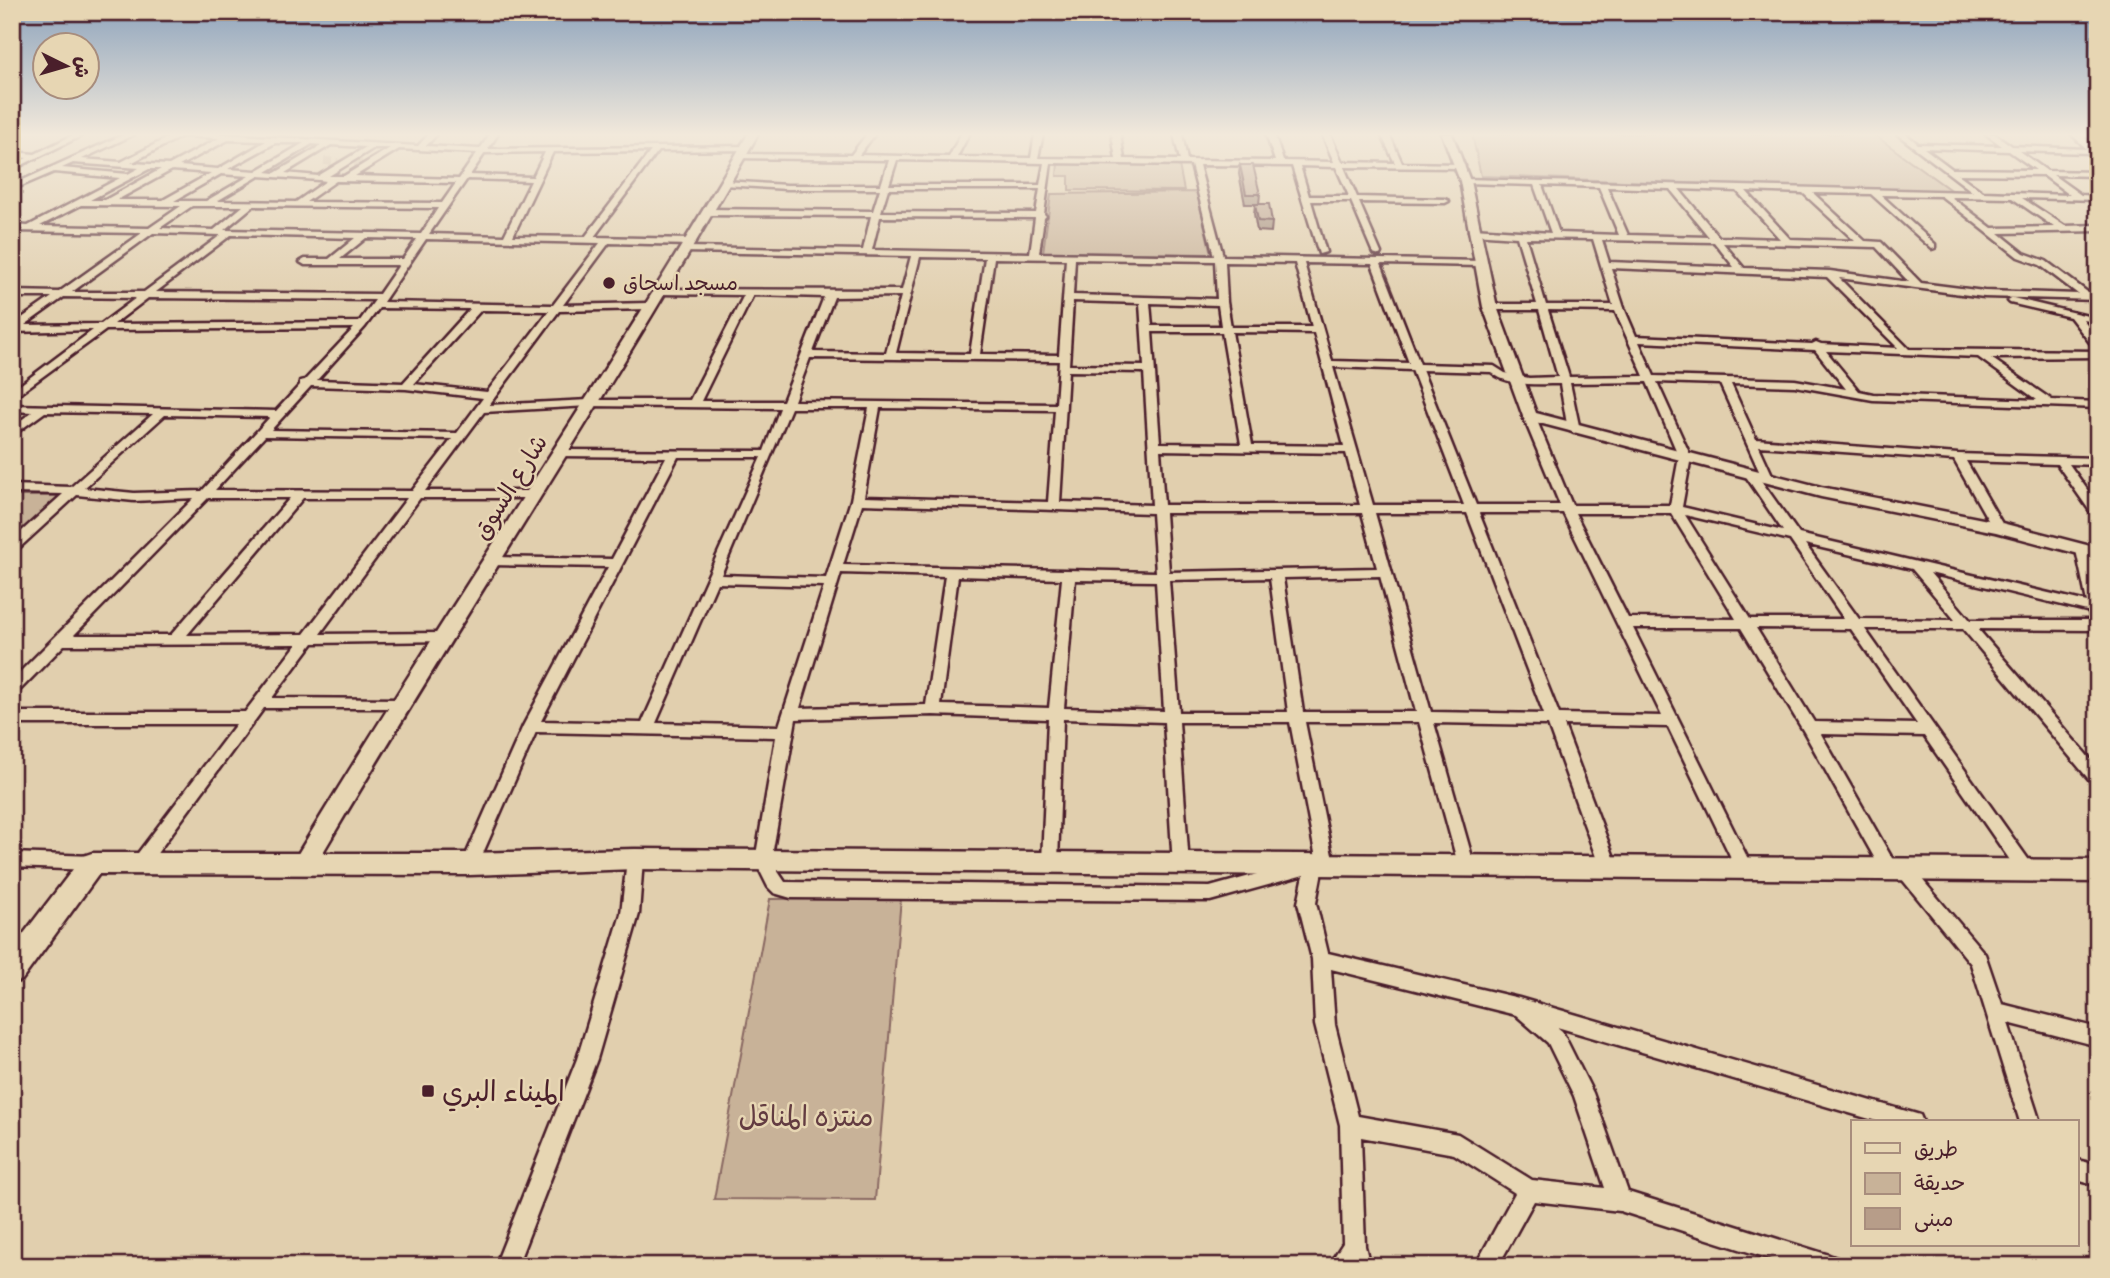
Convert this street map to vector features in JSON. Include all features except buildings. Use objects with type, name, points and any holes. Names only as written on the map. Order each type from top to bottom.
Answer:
[{"type":"main road","points":[[12,971],[92,863],[470,864],[635,859],[1050,862],[1181,866],[1466,864],[1609,868],[2098,871]]},
{"type":"street","points":[[29,228],[94,194]]},
{"type":"street","points":[[106,202],[121,194]]},
{"type":"street","points":[[164,202],[179,194]]},
{"type":"street","points":[[207,204],[224,194]]},
{"type":"street","points":[[297,205],[313,194]]},
{"type":"street","points":[[12,689],[205,494],[304,383],[362,325],[453,194]]},
{"type":"street","points":[[508,237],[530,194]]},
{"type":"street","points":[[588,239],[622,194]]},
{"type":"street","name":"شارع السوق","points":[[304,864],[399,704],[561,453],[648,306],[689,246],[718,194]]},
{"type":"street","points":[[867,254],[882,194]]},
{"type":"street","points":[[1034,256],[1044,194]]},
{"type":"street","points":[[1199,194],[1220,261],[1226,330],[1247,448]]},
{"type":"street","points":[[1306,194],[1322,253]]},
{"type":"street","points":[[1352,194],[1469,509],[1556,720],[1609,868]]},
{"type":"street","points":[[1467,194],[1490,307],[1513,378],[1567,510],[1744,867]]},
{"type":"street","points":[[1541,194],[1556,236]]},
{"type":"street","points":[[1606,194],[1625,238]]},
{"type":"street","points":[[1679,194],[1741,270]]},
{"type":"street","points":[[1744,194],[1788,242]]},
{"type":"street","points":[[1809,194],[1861,243]]},
{"type":"street","points":[[1875,194],[1932,246]]},
{"type":"street","points":[[1930,194],[1980,194],[2016,198],[2098,198]]},
{"type":"street","points":[[1943,194],[2021,255],[2043,263],[2092,297]]},
{"type":"street","points":[[2074,194],[2098,204]]},
{"type":"street","points":[[1307,198],[1445,201]]},
{"type":"street","points":[[2016,198],[2063,229]]},
{"type":"street","points":[[78,202],[444,206]]},
{"type":"street","points":[[13,329],[190,203]]},
{"type":"street","points":[[216,232],[251,204]]},
{"type":"street","points":[[708,212],[1042,216]]},
{"type":"street","points":[[12,228],[588,239],[867,254],[1299,262],[1376,258],[1480,263]]},
{"type":"street","points":[[1988,231],[2098,228]]},
{"type":"street","points":[[1473,231],[1521,235],[1878,244],[1919,286]]},
{"type":"street","points":[[12,396],[230,232]]},
{"type":"street","points":[[331,262],[365,234]]},
{"type":"street","points":[[1521,235],[1565,383],[1574,430]]},
{"type":"street","points":[[1597,237],[1619,309],[1685,457],[1675,509],[1897,870],[1979,960],[2029,1120]]},
{"type":"street","points":[[141,862],[607,240]]},
{"type":"street","points":[[890,357],[916,255]]},
{"type":"street","points":[[974,358],[990,256]]},
{"type":"street","points":[[1054,507],[1071,257]]},
{"type":"street","points":[[305,262],[405,262]]},
{"type":"street","points":[[1299,262],[1466,864]]},
{"type":"street","points":[[1606,265],[1830,274],[1984,293],[2092,297]]},
{"type":"street","points":[[1830,274],[1905,350]]},
{"type":"street","points":[[660,291],[749,294],[906,293]]},
{"type":"street","points":[[1984,293],[2095,321]]},
{"type":"street","points":[[12,294],[379,301],[478,307],[648,306]]},
{"type":"street","points":[[694,403],[749,294]]},
{"type":"street","points":[[646,730],[768,454],[830,294]]},
{"type":"street","points":[[2092,297],[2076,300],[2095,321]]},
{"type":"street","points":[[1067,298],[1222,302]]},
{"type":"street","points":[[1146,300],[1181,866]]},
{"type":"street","points":[[406,386],[478,307]]},
{"type":"street","points":[[1490,307],[1619,309]]},
{"type":"street","points":[[2073,316],[2098,346]]},
{"type":"street","points":[[13,329],[362,325]]},
{"type":"street","points":[[1147,329],[1318,330]]},
{"type":"street","points":[[1633,339],[1816,345],[1981,355],[2098,354]]},
{"type":"street","points":[[1816,345],[1855,393]]},
{"type":"street","points":[[806,355],[974,358],[1149,369]]},
{"type":"street","points":[[1981,355],[2050,403]]},
{"type":"street","points":[[1328,364],[1494,369],[1501,375],[1513,378],[1565,383],[1650,379],[1795,383],[1855,393],[2098,405]]},
{"type":"street","points":[[1724,381],[1769,479]]},
{"type":"street","points":[[304,383],[406,386],[490,396]]},
{"type":"street","points":[[480,409],[589,403],[1060,407]]},
{"type":"street","points":[[875,405],[858,500],[785,732],[763,860],[780,888],[791,891],[1210,894],[1320,865]]},
{"type":"street","points":[[12,408],[279,414]]},
{"type":"street","points":[[12,433],[42,410]]},
{"type":"street","points":[[12,547],[162,412]]},
{"type":"street","points":[[1529,416],[1751,475],[1998,527],[2098,554]]},
{"type":"street","points":[[261,433],[461,436]]},
{"type":"street","points":[[1752,442],[1958,457],[2098,463]]},
{"type":"street","points":[[1154,446],[1350,450]]},
{"type":"street","points":[[561,453],[768,454]]},
{"type":"street","points":[[470,864],[531,726],[674,454]]},
{"type":"street","points":[[1958,457],[1998,527]]},
{"type":"street","points":[[2062,463],[2098,514]]},
{"type":"street","points":[[1751,475],[2027,871]]},
{"type":"street","points":[[12,489],[134,497],[205,494],[533,495]]},
{"type":"street","points":[[177,637],[300,494]]},
{"type":"street","points":[[858,500],[1158,509],[1675,509],[1915,564],[2097,616]]},
{"type":"street","points":[[2082,550],[2097,616]]},
{"type":"street","points":[[492,561],[615,564]]},
{"type":"street","points":[[1915,564],[2098,779]]},
{"type":"street","points":[[715,579],[952,570],[1069,576],[1386,572]]},
{"type":"street","points":[[933,710],[952,570]]},
{"type":"street","points":[[1276,575],[1320,865],[1307,903],[1321,959],[1325,1025],[1350,1125],[1356,1256],[1339,1266]]},
{"type":"street","points":[[1050,862],[1056,714],[1069,576]]},
{"type":"street","points":[[1625,623],[1966,625],[2097,616]]},
{"type":"street","points":[[59,640],[177,637],[443,638]]},
{"type":"street","points":[[261,702],[399,704]]},
{"type":"street","points":[[792,714],[933,710],[1171,717],[1427,717],[1673,722]]},
{"type":"street","points":[[12,718],[250,718]]},
{"type":"street","points":[[531,726],[785,732]]},
{"type":"street","points":[[1810,728],[1928,730]]},
{"type":"street","points":[[506,1266],[587,1059],[630,914],[635,859]]},
{"type":"street","points":[[12,860],[92,863]]},
{"type":"street","points":[[1321,959],[1519,1007],[1906,1120]]},
{"type":"street","points":[[1519,1007],[1555,1037],[1583,1093],[1620,1200]]},
{"type":"street","points":[[1995,1011],[2098,1037]]},
{"type":"street","points":[[1350,1125],[1458,1144],[1529,1190],[1620,1200],[1831,1265]]},
{"type":"street","points":[[2078,1170],[2098,1176]]},
{"type":"street","points":[[1486,1266],[1529,1190]]},
{"type":"green space","points":[[1051,194],[1197,194],[1211,254],[1043,252]]},
{"type":"green space","points":[[12,496],[66,496],[12,543]]},
{"type":"green space","name":"منتزه المناقل","points":[[901,898],[875,1200],[714,1199],[770,899]]},
{"type":"place","name":"مسجد اسحاق","points":[[609,283]]},
{"type":"place","name":"الميناء البري","points":[[428,1091]]}]
